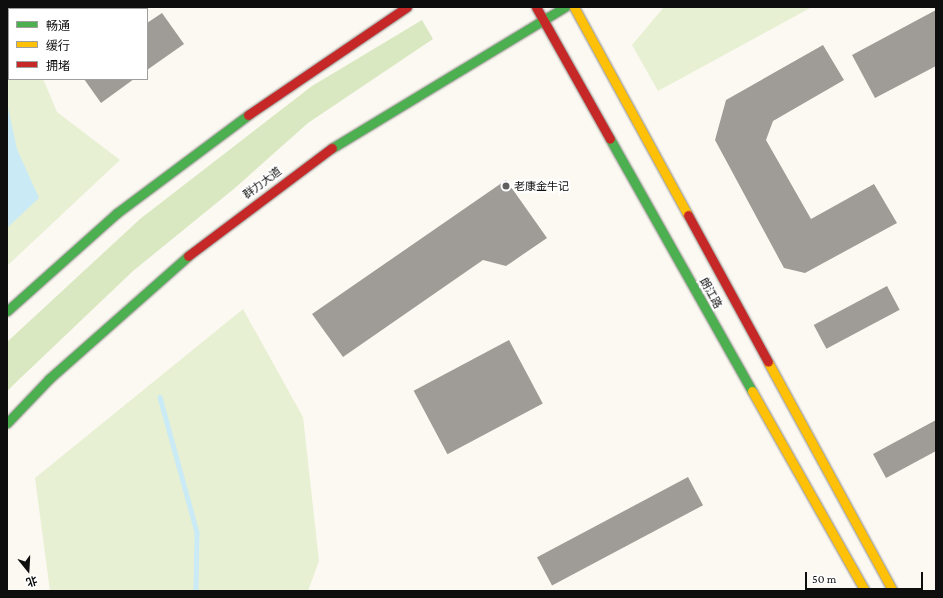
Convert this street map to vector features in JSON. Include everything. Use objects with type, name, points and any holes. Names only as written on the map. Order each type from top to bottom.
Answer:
[{"type":"main road","points":[[7,311],[117,213],[293,82],[407,7]]},
{"type":"main road","name":"朗江路","points":[[536,7],[865,591]]},
{"type":"main road","name":"群力大道","points":[[7,423],[49,379],[172,268],[315,158],[565,7]]},
{"type":"main road","name":"朗江路","points":[[574,7],[894,591]]},
{"type":"green space","points":[[7,7],[31,7],[8,8],[8,80],[43,80],[57,112],[120,160],[7,266]]},
{"type":"green space","points":[[664,7],[812,7],[658,91],[632,45]]},
{"type":"green space","points":[[422,20],[433,39],[308,123],[235,188],[133,271],[7,391],[7,342],[140,219],[312,86]]},
{"type":"green space","points":[[243,309],[303,417],[319,561],[308,591],[50,591],[35,478]]},
{"type":"water","points":[[7,103],[17,149],[39,198],[7,228]]},
{"type":"building","points":[[936,10],[936,66],[875,98],[852,55]]},
{"type":"building","points":[[162,13],[184,44],[148,69],[148,22]]},
{"type":"building","points":[[823,45],[844,80],[773,121],[766,140],[811,219],[874,184],[897,223],[805,273],[784,268],[715,140],[726,100]]},
{"type":"building","points":[[85,80],[133,80],[101,103]]},
{"type":"building","points":[[506,180],[547,238],[506,266],[483,260],[343,357],[312,314]]},
{"type":"building","points":[[887,286],[900,310],[826,349],[814,325]]},
{"type":"building","points":[[509,340],[543,404],[447,454],[414,391]]},
{"type":"building","points":[[936,420],[936,451],[886,478],[873,454]]},
{"type":"building","points":[[688,477],[703,505],[552,586],[537,557]]},
{"type":"waterway","points":[[160,397],[197,532],[196,591]]},
{"type":"traffic: fast","points":[[332,148],[565,7]]},
{"type":"traffic: fast","points":[[7,311],[117,213],[248,115]]},
{"type":"traffic: fast","points":[[610,139],[752,391]]},
{"type":"traffic: fast","points":[[7,423],[49,379],[188,256]]},
{"type":"traffic: slow","points":[[574,7],[688,215]]},
{"type":"traffic: slow","points":[[768,362],[893,591]]},
{"type":"traffic: slow","points":[[752,391],[865,591]]},
{"type":"traffic: jam","points":[[248,115],[407,7]]},
{"type":"traffic: jam","points":[[536,7],[610,139]]},
{"type":"traffic: jam","points":[[188,256],[332,148]]},
{"type":"traffic: jam","points":[[688,215],[768,362]]},
{"type":"place","name":"老康金牛记","points":[[506,186]]}]
